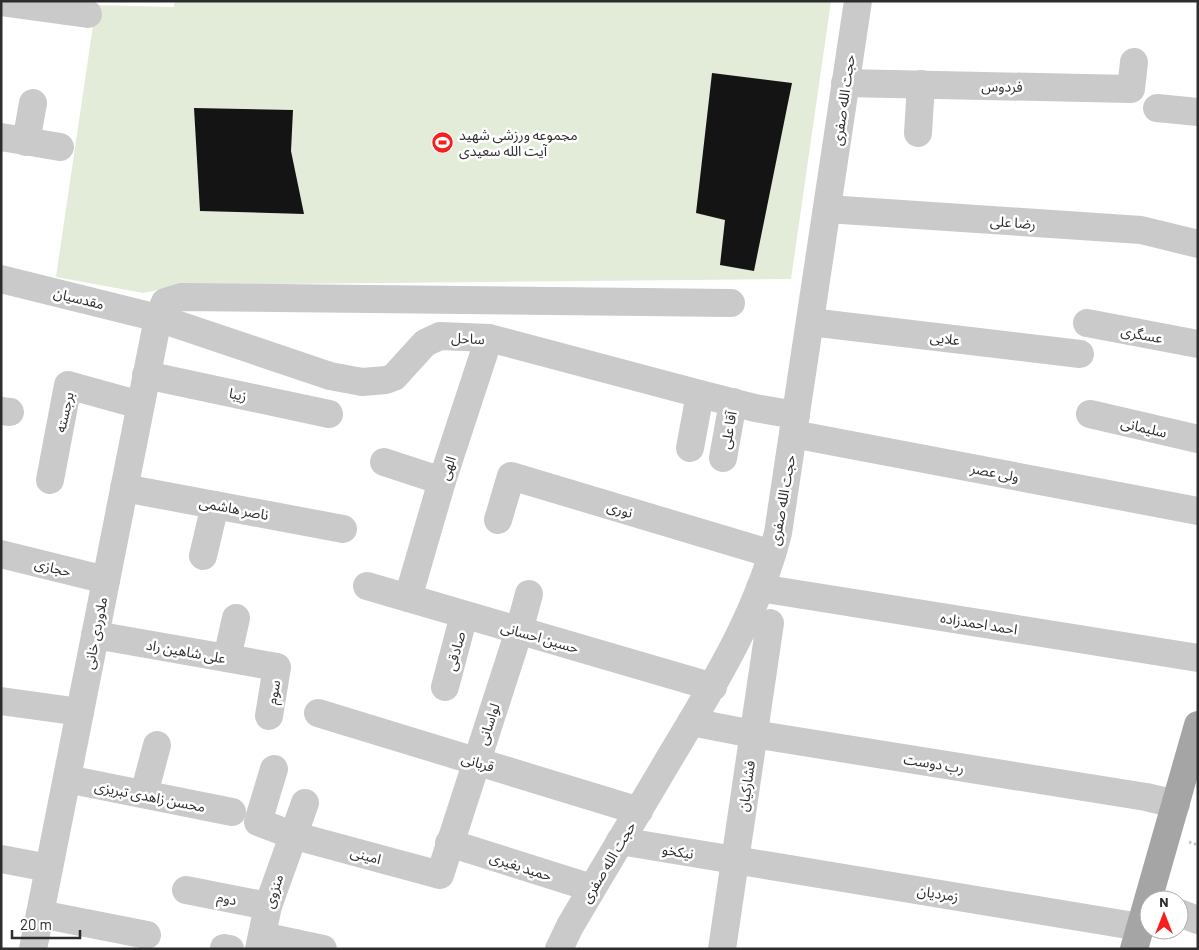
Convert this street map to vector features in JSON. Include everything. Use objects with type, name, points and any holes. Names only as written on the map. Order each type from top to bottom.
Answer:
[{"type":"main road","points":[[1152,890],[1198,725]]},
{"type":"street","name":"حجت الله صفری","points":[[559,949],[592,888],[712,687],[744,626],[772,554],[778,533],[858,1]]},
{"type":"street","points":[[1,2],[88,14]]},
{"type":"street","name":"فردوس","points":[[846,82],[1131,89],[1134,62]]},
{"type":"street","points":[[918,134],[921,84]]},
{"type":"street","points":[[33,103],[14,139],[60,147]]},
{"type":"street","points":[[1157,108],[1198,112]]},
{"type":"street","name":"رضا علی","points":[[827,210],[1141,230],[1198,244]]},
{"type":"street","name":"مقدسیان","points":[[1,279],[158,318]]},
{"type":"street","points":[[158,318],[165,302],[182,298],[731,303]]},
{"type":"street","name":"ساحل","points":[[158,318],[330,376],[362,382],[381,381],[394,376],[425,343],[440,336],[490,338],[733,402],[794,424]]},
{"type":"street","name":"ملاوردی خانی","points":[[33,949],[158,318]]},
{"type":"street","name":"علایی","points":[[810,322],[1080,354]]},
{"type":"street","name":"عسگری","points":[[1086,323],[1198,344]]},
{"type":"street","name":"الهی","points":[[408,598],[442,481],[490,338]]},
{"type":"street","name":"زیبا","points":[[146,375],[329,414]]},
{"type":"street","name":"برجسته","points":[[50,480],[68,386],[140,405]]},
{"type":"street","points":[[690,448],[700,394]]},
{"type":"street","name":"آقا علی","points":[[723,458],[733,402]]},
{"type":"street","name":"سلیمانی","points":[[1090,414],[1198,439]]},
{"type":"street","name":"ولی عصر","points":[[794,424],[1198,511]]},
{"type":"street","points":[[384,462],[442,481]]},
{"type":"street","name":"نوری","points":[[498,520],[510,476],[772,554]]},
{"type":"street","name":"ناصر هاشمی","points":[[124,488],[343,528]]},
{"type":"street","points":[[203,556],[215,505]]},
{"type":"street","name":"حجازی","points":[[1,554],[106,580]]},
{"type":"street","name":"حسین احسانی","points":[[367,586],[712,687]]},
{"type":"street","name":"احمد احمدزاده","points":[[760,588],[1198,658]]},
{"type":"street","name":"لواسانی","points":[[440,875],[519,631],[529,594]]},
{"type":"street","name":"صادقی","points":[[446,687],[464,615]]},
{"type":"street","points":[[227,658],[236,618]]},
{"type":"street","name":"فشارکیان","points":[[722,949],[770,623]]},
{"type":"street","name":"علی شاهین راد","points":[[95,634],[277,668]]},
{"type":"street","name":"سوم","points":[[268,716],[277,668]]},
{"type":"street","points":[[1,701],[80,712]]},
{"type":"street","name":"قربانی","points":[[318,713],[639,811]]},
{"type":"street","name":"رب دوست","points":[[692,722],[754,734],[1146,797],[1176,804]]},
{"type":"street","points":[[144,794],[157,745]]},
{"type":"street","name":"امینی","points":[[274,769],[258,822],[292,835],[440,875]]},
{"type":"street","name":"محسن زاهدی تبریزی","points":[[66,779],[232,812]]},
{"type":"street","name":"منزوی","points":[[260,943],[268,906],[305,803]]},
{"type":"street","name":"نیکخو","points":[[620,841],[736,860]]},
{"type":"street","name":"حمید بغیری","points":[[449,843],[592,888]]},
{"type":"street","points":[[1,859],[49,868]]},
{"type":"street","name":"زمردیان","points":[[736,860],[1139,919]]},
{"type":"street","name":"دوم","points":[[186,890],[268,906]]},
{"type":"street","points":[[40,914],[147,935]]},
{"type":"street","points":[[260,943],[323,949]]},
{"type":"green space","name":"مجموعه ورزشی شهید آیت‌ الله سعیدی","points":[[175,1],[831,1],[791,279],[181,285],[143,293],[56,277],[96,5],[174,7]]},
{"type":"building","points":[[712,73],[792,83],[754,271],[720,265],[725,220],[696,213]]},
{"type":"building","points":[[194,108],[293,110],[291,151],[304,214],[200,211]]},
{"type":"place","name":"مجموعه ورزشی شهید آیت‌ الله سعیدی","points":[[443,142]]}]
